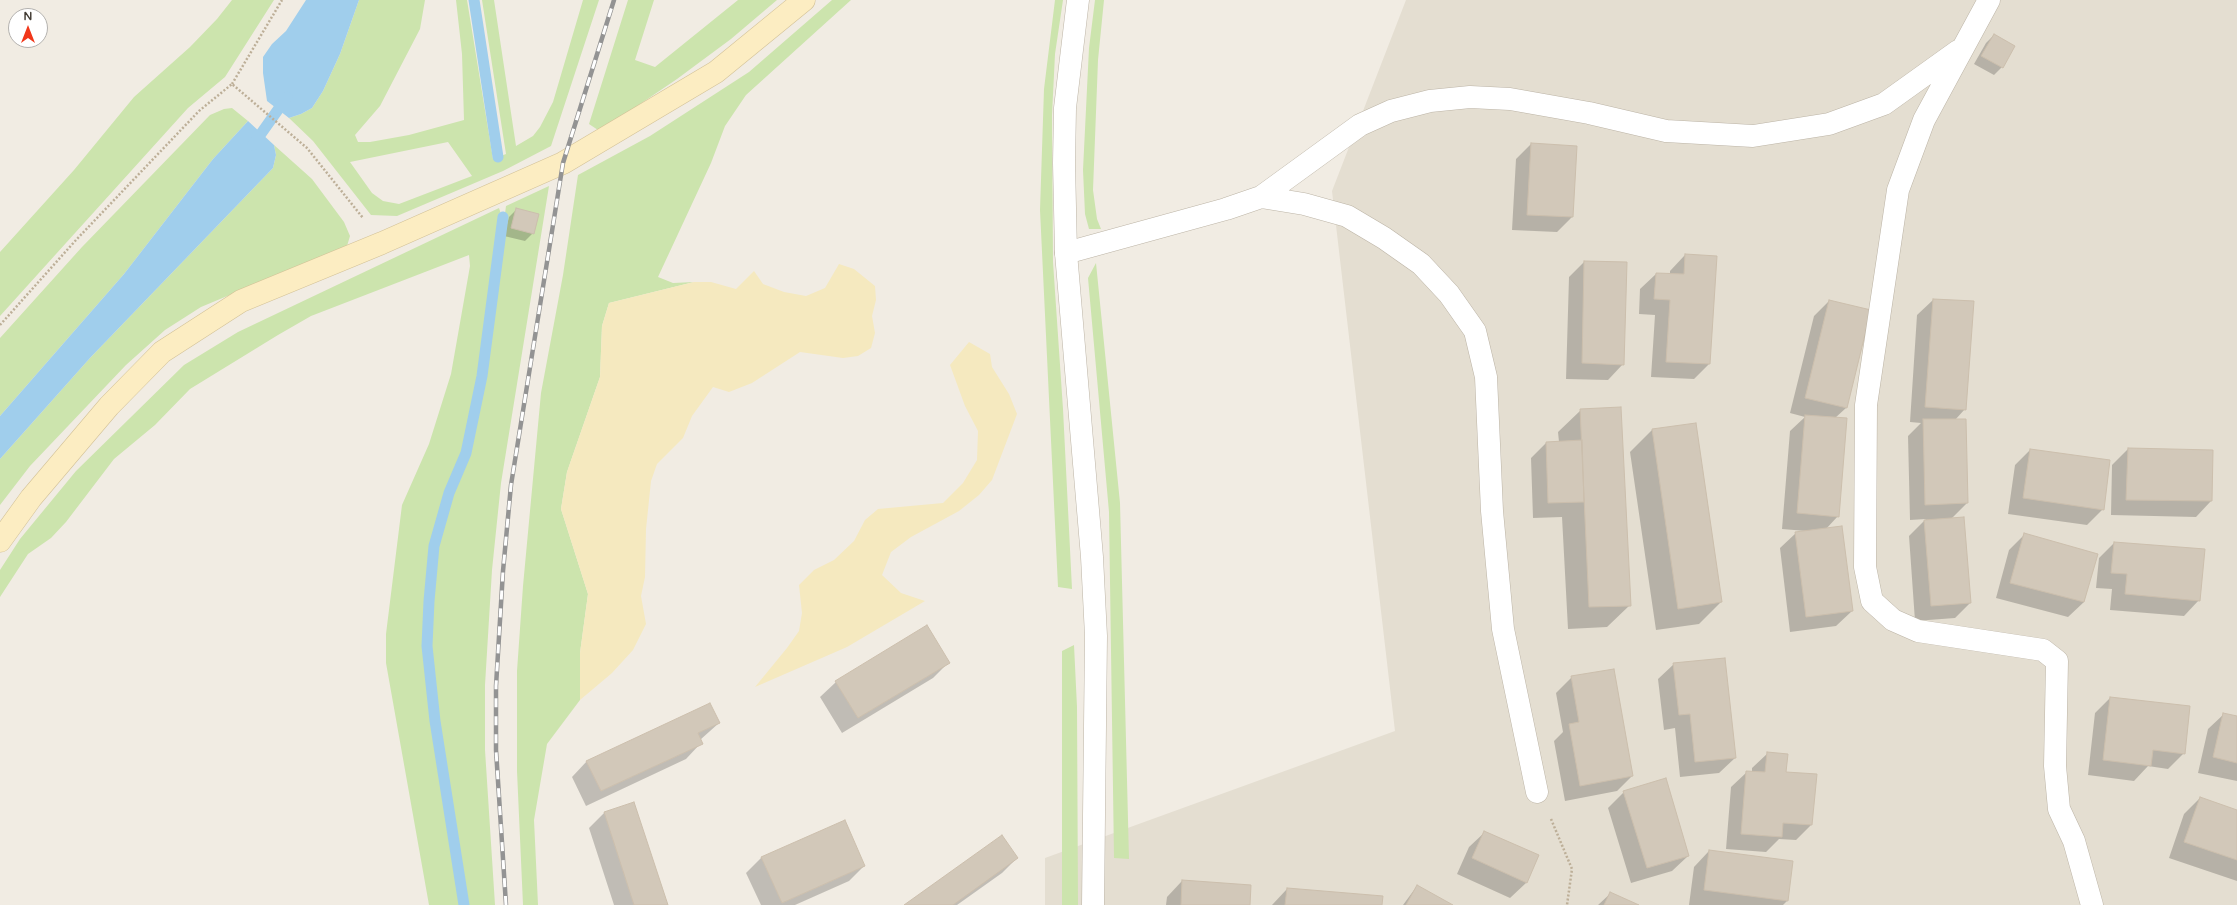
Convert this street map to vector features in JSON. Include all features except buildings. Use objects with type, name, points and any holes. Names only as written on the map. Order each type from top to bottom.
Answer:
[{"type":"main road","points":[[0,541],[31,498],[100,417],[162,352],[241,301],[382,243],[563,163],[716,72],[804,0]]},
{"type":"street","points":[[1078,0],[1065,108],[1066,253],[1092,550],[1096,636],[1092,905]]},
{"type":"street","points":[[1989,0],[1924,120],[1898,190],[1866,405],[1865,567],[1872,601],[1893,620],[1918,631],[2043,650],[2056,661],[2055,766],[2060,810],[2074,842],[2092,905]]},
{"type":"street","points":[[1066,253],[1226,209],[1261,197],[1360,124],[1391,111],[1430,101],[1470,97],[1510,99],[1589,113],[1666,131],[1753,136],[1829,124],[1884,104],[1962,49]]},
{"type":"street","points":[[1261,197],[1304,204],[1347,216],[1384,238],[1421,264],[1449,294],[1475,332],[1486,377],[1492,511],[1503,629],[1537,792]]},
{"type":"path","points":[[0,325],[76,240],[199,111],[232,84],[282,0]]},
{"type":"path","points":[[232,84],[258,108],[307,148],[382,243]]},
{"type":"path","points":[[1537,792],[1560,838],[1572,869],[1567,905]]},
{"type":"shaded area","points":[[1406,0],[2237,0],[2237,905],[1045,905],[1045,858],[1395,731],[1332,191]]},
{"type":"green space","points":[[232,0],[274,0],[225,77],[188,108],[0,316],[0,252],[74,170],[134,97],[190,47],[217,19]]},
{"type":"green space","points":[[359,0],[425,0],[420,29],[380,106],[355,135],[358,142],[370,142],[409,135],[464,120],[462,54],[456,0],[467,0],[493,159],[506,154],[482,0],[494,0],[516,146],[533,136],[540,127],[553,102],[583,0],[599,0],[551,146],[503,171],[397,216],[371,215],[313,141],[289,118],[312,108],[323,91],[340,54]],"holes":[[[448,142],[472,176],[399,204],[383,201],[372,193],[350,162]]]},
{"type":"green space","points":[[628,0],[654,0],[635,60],[655,67],[738,0],[777,0],[731,39],[677,79],[621,117],[598,130],[589,124]]},
{"type":"green space","points":[[832,0],[851,0],[746,95],[725,126],[711,163],[658,277],[673,283],[694,282],[609,303],[602,326],[600,377],[567,472],[561,509],[588,594],[580,653],[580,700],[547,744],[534,820],[538,905],[523,905],[517,771],[517,671],[523,586],[541,393],[563,275],[578,175],[650,136],[749,72]]},
{"type":"green space","points":[[1055,0],[1063,0],[1055,54],[1052,115],[1053,262],[1063,409],[1072,589],[1058,587],[1040,210],[1044,89]]},
{"type":"green space","points":[[1095,0],[1104,0],[1098,60],[1093,190],[1097,219],[1101,229],[1089,229],[1085,214],[1083,170],[1089,48]]},
{"type":"green space","points":[[232,108],[248,121],[213,159],[124,274],[0,416],[0,338],[82,247],[210,115],[224,109]]},
{"type":"green space","points":[[274,145],[312,179],[344,222],[350,236],[347,246],[201,307],[165,330],[126,365],[30,466],[0,505],[0,459],[90,358],[273,168],[276,155]]},
{"type":"green space","points":[[549,186],[501,483],[492,570],[485,685],[485,750],[495,905],[465,905],[436,721],[429,646],[436,547],[451,494],[467,454],[483,376],[506,206]]},
{"type":"green space","points":[[499,208],[502,217],[480,375],[464,453],[448,493],[433,546],[427,601],[425,646],[433,721],[462,905],[429,905],[386,663],[386,634],[402,505],[429,444],[451,374],[470,266],[469,255],[311,316],[190,389],[155,425],[114,459],[66,522],[51,538],[28,554],[0,597],[0,570],[20,539],[76,471],[184,365],[238,332]]},
{"type":"green space","points":[[1096,263],[1120,503],[1129,859],[1114,858],[1109,512],[1088,278]]},
{"type":"green space","points":[[1074,645],[1077,707],[1078,905],[1062,905],[1062,651]]},
{"type":"sand","points":[[839,264],[854,269],[875,286],[876,300],[872,316],[875,333],[871,348],[858,356],[843,358],[800,352],[752,383],[729,392],[713,387],[692,416],[683,438],[657,464],[651,481],[646,529],[645,577],[641,596],[646,624],[633,650],[612,673],[580,700],[580,653],[588,594],[561,509],[567,472],[600,377],[602,326],[609,303],[694,282],[711,282],[736,289],[754,271],[763,284],[784,292],[806,296],[825,288]]},
{"type":"sand","points":[[969,342],[990,354],[992,367],[1009,394],[1017,414],[992,480],[979,495],[959,511],[911,537],[891,552],[882,575],[901,593],[925,601],[847,647],[755,687],[799,631],[802,613],[799,585],[814,570],[834,560],[854,541],[865,520],[878,509],[943,503],[963,483],[977,460],[978,431],[965,406],[950,365]]},
{"type":"water","points":[[306,0],[359,0],[340,54],[323,91],[312,108],[289,118],[267,101],[263,73],[263,57],[272,44],[286,31]]},
{"type":"water","points":[[248,121],[274,145],[276,155],[273,168],[90,358],[0,459],[0,416],[124,274],[213,159]]},
{"type":"waterway","points":[[474,0],[498,157]]},
{"type":"waterway","points":[[253,145],[287,97]]},
{"type":"waterway","points":[[464,905],[435,721],[427,646],[429,601],[434,546],[449,493],[466,453],[482,376],[503,217]]},
{"type":"railway","points":[[506,905],[496,750],[496,686],[503,571],[511,485],[563,163],[614,0]]}]
